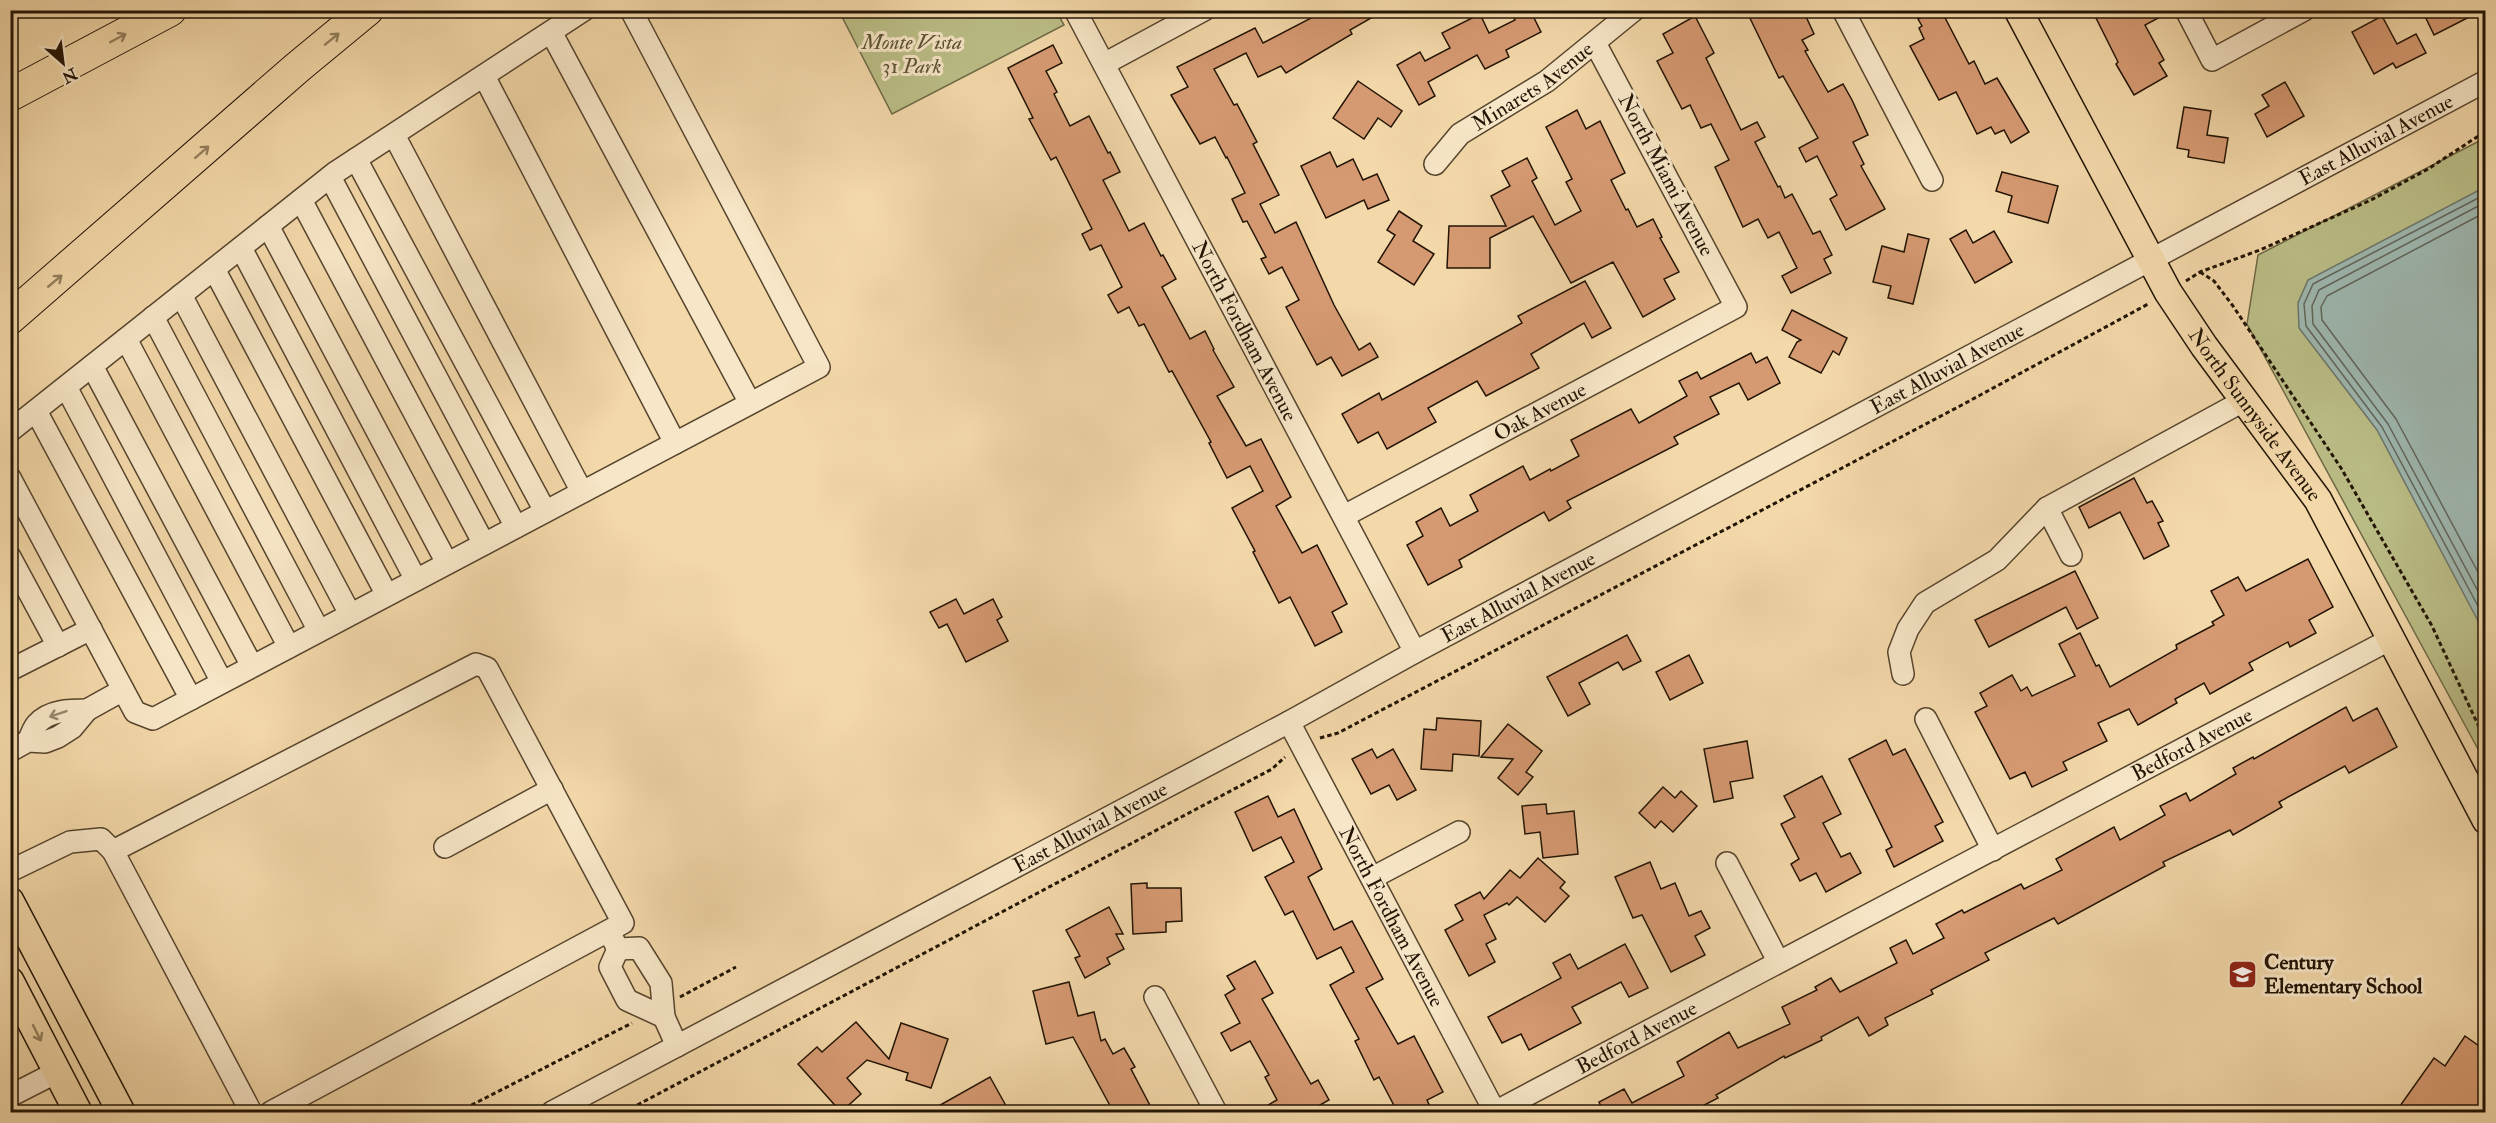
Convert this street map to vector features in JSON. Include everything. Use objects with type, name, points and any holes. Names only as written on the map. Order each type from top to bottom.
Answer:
[{"type":"highway","points":[[10,95],[170,10]]},
{"type":"highway","points":[[10,318],[298,67],[367,10]]},
{"type":"main road","name":"North Sunnyside Avenue","points":[[2018,10],[2150,260],[2204,346],[2318,500],[2486,820]]},
{"type":"main road","points":[[10,901],[121,1113]]},
{"type":"main road","points":[[10,939],[44,1002],[103,1077]]},
{"type":"main road","points":[[10,981],[78,1113]]},
{"type":"street","points":[[10,431],[330,177],[584,10]]},
{"type":"street","points":[[10,478],[135,712],[153,719],[819,367],[631,10]]},
{"type":"street","name":"North Fordham Avenue","points":[[1076,10],[1415,652]]},
{"type":"street","points":[[1104,64],[1204,10]]},
{"type":"street","name":"Minarets Avenue","points":[[1435,164],[1460,134],[1547,81],[1634,10]]},
{"type":"street","points":[[1843,10],[1932,180]]},
{"type":"street","points":[[2186,10],[2212,60],[2304,10]]},
{"type":"street","points":[[551,32],[750,403]]},
{"type":"street","name":"North Miami Avenue","points":[[1595,43],[1736,307]]},
{"type":"street","points":[[484,76],[675,443]]},
{"type":"street","name":"East Alluvial Avenue","points":[[563,1110],[677,1046],[1289,722],[1415,652],[2486,81]]},
{"type":"street","points":[[394,135],[582,492]]},
{"type":"street","points":[[356,159],[545,512]]},
{"type":"street","points":[[330,177],[516,527]]},
{"type":"street","points":[[301,200],[484,544]]},
{"type":"street","points":[[268,226],[447,563]]},
{"type":"street","points":[[241,248],[416,580]]},
{"type":"street","points":[[214,269],[387,595]]},
{"type":"street","points":[[181,295],[350,614]]},
{"type":"street","name":"Oak Avenue","points":[[1344,516],[1736,307]]},
{"type":"street","points":[[153,317],[319,631]]},
{"type":"street","points":[[126,339],[289,647]]},
{"type":"street","points":[[92,366],[252,666]]},
{"type":"street","points":[[66,387],[222,682]]},
{"type":"street","points":[[1903,674],[1899,652],[1908,629],[1925,603],[1997,560],[2047,508],[2246,400]]},
{"type":"street","points":[[36,411],[191,699]]},
{"type":"street","points":[[2047,508],[2071,555]]},
{"type":"street","points":[[10,557],[58,646]]},
{"type":"street","points":[[10,670],[91,629]]},
{"type":"street","name":"Bedford Avenue","points":[[1495,1112],[2391,639]]},
{"type":"street","points":[[113,851],[476,664],[488,668],[623,923],[614,941],[610,967],[627,1000],[660,1012]]},
{"type":"street","points":[[19,746],[45,742],[58,737],[72,728],[87,710],[123,690]]},
{"type":"street","points":[[1926,719],[1993,850]]},
{"type":"street","name":"North Fordham Avenue","points":[[1289,722],[1495,1112]]},
{"type":"street","points":[[445,846],[552,789]]},
{"type":"street","points":[[1372,878],[1459,832]]},
{"type":"street","points":[[10,871],[70,842],[101,839],[113,851],[251,1113]]},
{"type":"street","points":[[1727,863],[1778,962]]},
{"type":"street","points":[[271,1113],[614,941],[639,948],[662,983],[660,1012],[677,1046]]},
{"type":"street","points":[[1155,996],[1216,1113]]},
{"type":"street","points":[[10,1096],[57,1072]]},
{"type":"path","points":[[2486,131],[2428,169],[2372,200],[2260,250],[2199,272],[2214,281],[2234,306],[2341,468],[2432,626],[2486,742]]},
{"type":"path","points":[[1325,735],[1338,733],[2137,311]]},
{"type":"path","points":[[624,1113],[1272,769],[1281,759]]},
{"type":"path","points":[[458,1113],[660,1012],[736,967]]},
{"type":"green space","name":"Monte Vista 31 Park","points":[[839,11],[1056,11],[1064,25],[892,114]]},
{"type":"green space","points":[[2485,138],[2485,762],[2247,324],[2258,255]]},
{"type":"water","points":[[2485,187],[2485,634],[2377,430],[2299,328],[2298,303],[2308,280]]},
{"type":"building","points":[[1314,10],[1385,10],[1350,30],[1352,34],[1286,73],[1281,66],[1258,77],[1246,53],[1214,69],[1234,105],[1237,104],[1257,142],[1253,144],[1279,195],[1260,204],[1275,233],[1296,222],[1334,305],[1359,350],[1370,343],[1378,357],[1342,376],[1331,357],[1317,365],[1297,328],[1286,307],[1299,300],[1282,267],[1269,274],[1261,259],[1266,257],[1247,221],[1243,222],[1232,199],[1245,193],[1215,137],[1200,144],[1171,95],[1188,87],[1177,67],[1255,28],[1263,43],[1317,15]]},
{"type":"building","points":[[1510,10],[1530,10],[1541,32],[1506,50],[1509,57],[1485,69],[1477,55],[1428,82],[1435,96],[1419,105],[1397,65],[1420,52],[1425,61],[1450,48],[1442,33],[1480,14],[1489,33],[1515,20]]},
{"type":"building","points":[[1746,10],[1803,10],[1814,34],[1802,40],[1808,50],[1805,51],[1828,92],[1843,84],[1852,100],[1868,135],[1853,142],[1864,164],[1861,166],[1885,209],[1846,230],[1830,199],[1837,195],[1817,156],[1806,162],[1799,148],[1818,138],[1783,76],[1779,78]]},
{"type":"building","points":[[1934,10],[1941,10],[1969,64],[1974,61],[1985,84],[1997,78],[2029,132],[2011,143],[2004,130],[1995,134],[1991,127],[1977,134],[1956,92],[1939,100],[1910,46],[1924,39],[1919,28],[1922,26],[1918,19]]},
{"type":"building","points":[[2092,10],[2173,10],[2145,25],[2164,60],[2159,63],[2167,76],[2134,95],[2116,64],[2118,62]]},
{"type":"building","points":[[2422,10],[2483,10],[2434,35]]},
{"type":"building","points":[[1695,16],[1714,53],[1706,58],[1741,130],[1757,122],[1765,137],[1755,142],[1778,187],[1780,186],[1785,198],[1792,194],[1813,234],[1820,231],[1832,255],[1824,259],[1831,273],[1791,293],[1782,276],[1797,268],[1779,232],[1768,238],[1758,219],[1743,227],[1715,167],[1729,160],[1711,124],[1701,128],[1690,105],[1682,109],[1657,61],[1673,53],[1663,34]]},
{"type":"building","points":[[2382,16],[2397,44],[2416,34],[2426,53],[2396,68],[2393,63],[2374,74],[2352,32]]},
{"type":"building","points":[[1053,45],[1062,63],[1046,71],[1057,92],[1054,94],[1070,126],[1089,116],[1108,153],[1110,152],[1120,172],[1103,180],[1129,231],[1144,223],[1161,256],[1163,255],[1176,279],[1162,287],[1190,339],[1205,331],[1234,387],[1217,396],[1246,446],[1261,439],[1291,497],[1276,506],[1302,553],[1317,545],[1347,604],[1332,612],[1342,632],[1315,646],[1290,597],[1279,603],[1232,508],[1263,491],[1250,466],[1227,478],[1209,443],[1211,442],[1172,371],[1169,372],[1144,324],[1139,326],[1129,307],[1118,313],[1108,295],[1122,287],[1101,245],[1090,250],[1082,234],[1092,229],[1056,157],[1051,160],[1029,119],[1033,118],[1008,68]]},
{"type":"building","points":[[1358,81],[1402,111],[1391,127],[1378,118],[1364,139],[1333,118]]},
{"type":"building","points":[[2285,82],[2304,116],[2267,137],[2255,114],[2269,106],[2262,95]]},
{"type":"building","points":[[2184,107],[2211,111],[2207,135],[2228,138],[2224,163],[2188,157],[2189,150],[2177,148]]},
{"type":"building","points":[[1577,110],[1586,129],[1600,121],[1625,173],[1611,180],[1626,210],[1628,209],[1637,227],[1653,219],[1662,237],[1660,238],[1679,272],[1664,279],[1675,299],[1643,317],[1613,262],[1571,283],[1533,216],[1490,238],[1490,268],[1447,268],[1449,226],[1506,226],[1491,196],[1510,186],[1502,171],[1527,158],[1537,178],[1532,181],[1555,225],[1581,211],[1566,182],[1572,179],[1546,127]]},
{"type":"building","points":[[1330,152],[1337,167],[1353,159],[1363,180],[1377,174],[1389,200],[1368,209],[1364,200],[1326,218],[1301,166]]},
{"type":"building","points":[[2002,172],[2058,186],[2048,223],[2008,212],[2012,196],[1996,191]]},
{"type":"building","points":[[1399,211],[1422,226],[1413,241],[1434,254],[1414,285],[1378,262],[1395,235],[1387,230]]},
{"type":"building","points":[[1966,230],[1973,243],[1994,231],[2012,262],[1975,283],[1950,239]]},
{"type":"building","points":[[1908,234],[1929,239],[1913,304],[1888,298],[1891,286],[1873,282],[1882,246],[1904,252]]},
{"type":"building","points":[[1585,281],[1611,328],[1592,338],[1584,323],[1531,354],[1539,368],[1486,396],[1477,381],[1428,408],[1436,422],[1387,449],[1378,432],[1358,443],[1342,414],[1379,393],[1382,400],[1435,371],[1522,323],[1518,316]]},
{"type":"building","points":[[1792,310],[1847,338],[1839,355],[1833,351],[1821,373],[1789,357],[1797,342],[1801,340],[1782,330]]},
{"type":"building","points":[[1751,353],[1756,363],[1767,357],[1780,383],[1748,400],[1739,383],[1710,397],[1719,414],[1674,437],[1678,444],[1567,501],[1571,508],[1549,521],[1544,512],[1459,560],[1462,567],[1428,585],[1407,545],[1423,536],[1416,522],[1441,508],[1450,526],[1478,511],[1470,495],[1523,466],[1530,480],[1550,469],[1551,471],[1579,456],[1571,440],[1631,409],[1639,423],[1687,396],[1679,381],[1697,372],[1701,379]]},
{"type":"building","points":[[2134,478],[2147,503],[2152,501],[2163,521],[2158,523],[2169,546],[2144,559],[2120,512],[2089,528],[2079,507]]},
{"type":"building","points":[[2308,559],[2333,607],[2309,620],[2316,633],[2290,647],[2288,642],[2249,663],[2253,670],[2210,694],[2204,683],[2175,699],[2177,703],[2138,725],[2129,709],[2098,723],[2107,741],[2063,762],[2067,770],[2032,787],[2025,772],[2010,779],[1975,712],[1987,706],[1980,693],[2012,675],[2021,691],[2027,687],[2032,696],[2075,676],[2059,644],[2080,633],[2096,666],[2099,665],[2110,687],[2177,649],[2176,645],[2214,625],[2212,622],[2224,615],[2211,591],[2238,577],[2246,591]]},
{"type":"building","points":[[2075,571],[2098,618],[2077,629],[2066,607],[1989,647],[1975,620]]},
{"type":"building","points":[[956,599],[964,614],[993,599],[1002,617],[997,620],[1008,641],[966,662],[947,624],[939,628],[930,612]]},
{"type":"building","points":[[1627,635],[1641,661],[1623,670],[1618,662],[1579,683],[1590,704],[1568,716],[1547,677]]},
{"type":"building","points":[[1689,655],[1703,683],[1670,700],[1656,672]]},
{"type":"building","points":[[2346,707],[2353,721],[2377,708],[2397,747],[2349,773],[2345,766],[2279,802],[2282,807],[2233,835],[2230,830],[2163,862],[2165,866],[2058,924],[2054,918],[1985,953],[1989,960],[1931,990],[1933,994],[1885,1018],[1888,1025],[1869,1036],[1858,1017],[1821,1037],[1822,1040],[1785,1058],[1784,1056],[1716,1095],[1718,1098],[1689,1113],[1604,1113],[1599,1102],[1624,1089],[1632,1103],[1684,1076],[1677,1062],[1729,1032],[1738,1048],[1790,1024],[1782,1007],[1817,990],[1815,987],[1831,978],[1840,992],[1897,963],[1890,948],[1906,940],[1913,954],[1944,938],[1936,924],[1962,910],[1964,913],[2021,884],[2024,889],[2062,870],[2056,859],[2114,827],[2120,840],[2165,815],[2160,806],[2186,793],[2190,801],[2236,774],[2233,768],[2253,757],[2254,759]]},
{"type":"building","points":[[1437,718],[1481,721],[1479,756],[1453,754],[1452,771],[1421,769],[1424,729],[1436,730]]},
{"type":"building","points":[[1508,724],[1542,751],[1526,772],[1533,777],[1518,795],[1498,778],[1513,759],[1481,757]]},
{"type":"building","points":[[1886,740],[1893,755],[1905,749],[1943,822],[1935,826],[1943,841],[1894,867],[1886,850],[1892,847],[1849,759]]},
{"type":"building","points":[[1747,741],[1753,778],[1730,782],[1733,798],[1714,802],[1704,749]]},
{"type":"building","points":[[1372,749],[1377,758],[1393,749],[1416,790],[1397,800],[1389,785],[1371,794],[1352,759]]},
{"type":"building","points":[[1822,776],[1841,814],[1823,823],[1841,857],[1850,853],[1861,873],[1826,892],[1816,873],[1800,881],[1791,864],[1799,859],[1781,824],[1795,817],[1784,796]]},
{"type":"building","points":[[1663,787],[1675,798],[1681,791],[1697,806],[1673,832],[1661,821],[1655,828],[1639,813]]},
{"type":"building","points":[[1268,796],[1278,817],[1294,809],[1322,869],[1308,877],[1334,930],[1352,921],[1383,979],[1366,988],[1398,1044],[1414,1036],[1443,1092],[1427,1100],[1433,1113],[1398,1113],[1379,1077],[1374,1080],[1355,1041],[1359,1039],[1330,985],[1354,972],[1341,947],[1317,959],[1293,911],[1285,915],[1265,877],[1294,862],[1281,837],[1253,851],[1235,812]]},
{"type":"building","points":[[1546,804],[1547,814],[1574,811],[1578,854],[1543,858],[1540,832],[1525,834],[1522,806]]},
{"type":"building","points":[[1538,858],[1565,882],[1560,888],[1569,896],[1545,922],[1517,897],[1509,905],[1507,903],[1484,915],[1496,939],[1486,944],[1495,962],[1469,976],[1445,930],[1463,920],[1455,905],[1480,892],[1484,899],[1510,870],[1520,878]]},
{"type":"building","points":[[1650,862],[1661,889],[1675,883],[1689,916],[1701,911],[1710,928],[1695,936],[1705,955],[1671,972],[1642,915],[1633,918],[1615,877]]},
{"type":"building","points":[[1147,883],[1147,888],[1181,888],[1182,921],[1166,922],[1166,932],[1133,934],[1131,884]]},
{"type":"building","points":[[1109,907],[1123,934],[1116,934],[1124,949],[1107,958],[1110,964],[1085,978],[1075,958],[1080,956],[1066,930]]},
{"type":"building","points":[[1625,944],[1648,988],[1629,997],[1621,982],[1572,1007],[1581,1023],[1529,1050],[1521,1034],[1502,1043],[1488,1017],[1561,978],[1553,963],[1570,954],[1578,969]]},
{"type":"building","points":[[1255,961],[1273,993],[1262,999],[1311,1084],[1318,1080],[1329,1100],[1306,1113],[1254,1113],[1277,1100],[1265,1077],[1269,1075],[1250,1041],[1231,1051],[1221,1033],[1240,1023],[1225,995],[1235,989],[1227,976]]},
{"type":"building","points":[[1069,982],[1078,1016],[1094,1012],[1101,1041],[1105,1039],[1113,1054],[1124,1048],[1135,1067],[1131,1069],[1154,1113],[1114,1113],[1073,1037],[1046,1044],[1033,991]]},
{"type":"building","points":[[856,1022],[889,1059],[901,1023],[948,1039],[931,1088],[906,1080],[908,1073],[867,1060],[847,1078],[861,1094],[841,1112],[798,1064],[817,1047],[822,1052]]},
{"type":"building","points":[[2465,1036],[2486,1051],[2486,1113],[2395,1113],[2434,1058],[2445,1066]]},
{"type":"building","points":[[990,1077],[1010,1113],[926,1113]]},
{"type":"place","name":"Century Elementary School","points":[[2243,974]]}]
